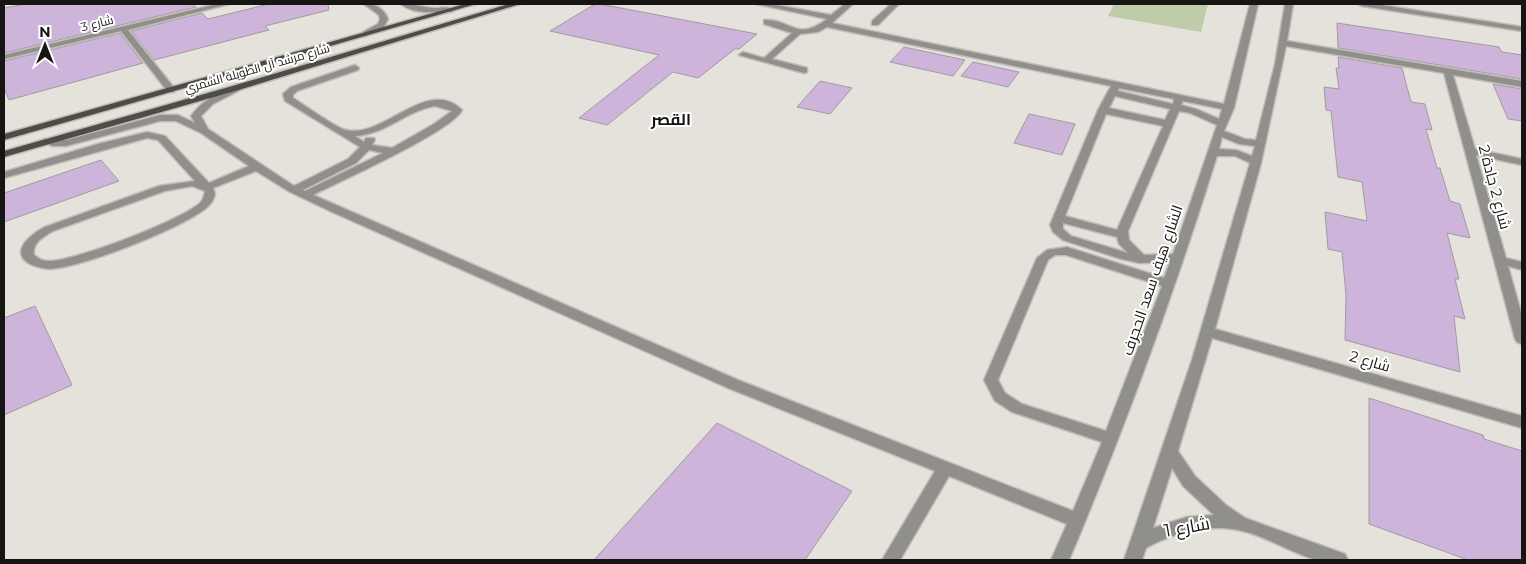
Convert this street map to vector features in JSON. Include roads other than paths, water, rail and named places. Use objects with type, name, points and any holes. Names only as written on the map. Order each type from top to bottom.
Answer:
[{"type":"main road","name":"شارع مرشد آل الطويلة الشمري","points":[[4,137],[472,4]]},
{"type":"main road","name":"شارع مرشد آل الطويلة الشمري","points":[[4,154],[239,87],[516,4]]},
{"type":"main road","points":[[22,149],[10,147],[19,139],[127,108],[171,90]]},
{"type":"street","name":"شارع 3","points":[[4,57],[225,4]]},
{"type":"street","points":[[366,34],[381,25],[384,19],[382,14],[368,4]]},
{"type":"street","points":[[405,4],[422,9],[451,10]]},
{"type":"street","points":[[760,4],[1115,89],[1178,102],[1229,108]]},
{"type":"street","points":[[767,22],[799,31],[814,32],[820,30],[849,4]]},
{"type":"street","points":[[876,23],[895,4]]},
{"type":"street","name":"الشارع هيف سعد الحجرف","points":[[1060,560],[1111,439],[1169,284],[1229,108],[1242,61],[1254,4]]},
{"type":"street","points":[[1133,560],[1208,332],[1256,163],[1283,43],[1289,4]]},
{"type":"street","points":[[1362,4],[1522,29]]},
{"type":"street","points":[[122,28],[171,90]]},
{"type":"street","points":[[765,61],[799,31]]},
{"type":"street","points":[[1283,43],[1522,84]]},
{"type":"street","points":[[743,55],[804,70]]},
{"type":"street","points":[[355,68],[299,86],[290,91],[287,96],[342,133],[366,146],[394,151]]},
{"type":"street","name":"شارع 2 جادة 2","points":[[1448,71],[1522,339]]},
{"type":"street","points":[[204,131],[196,116],[202,107],[239,87]]},
{"type":"street","points":[[1115,89],[1103,110],[1056,225],[1058,230],[1067,238],[1125,256],[1140,259],[1178,258]]},
{"type":"street","points":[[1140,259],[1127,247],[1122,235],[1178,102]]},
{"type":"street","points":[[1178,102],[1202,114],[1243,142],[1261,143]]},
{"type":"street","points":[[300,192],[412,142],[451,118],[457,110],[441,104],[426,103],[368,132],[342,133]]},
{"type":"street","points":[[1103,110],[1168,124]]},
{"type":"street","points":[[48,141],[66,144],[168,117],[178,118],[204,131],[257,167],[300,192],[733,384],[1077,520]]},
{"type":"street","points":[[300,192],[361,154],[373,135],[384,125]]},
{"type":"street","points":[[4,175],[102,146],[147,135],[161,138],[207,187],[210,191],[210,196],[199,209],[170,223],[87,256],[64,262],[44,264],[37,264],[28,255],[29,244],[36,237],[63,223],[163,188],[192,183],[207,187],[257,167]]},
{"type":"street","points":[[1470,151],[1522,162]]},
{"type":"street","points":[[1212,154],[1234,153],[1251,159],[1256,163]]},
{"type":"street","points":[[1059,218],[1122,235]]},
{"type":"street","points":[[1111,439],[1017,408],[1000,397],[991,380],[1046,254],[1067,251],[1169,284]]},
{"type":"street","points":[[1500,260],[1522,266]]},
{"type":"street","name":"شارع 2","points":[[1208,332],[1522,422]]},
{"type":"street","name":"شارع 1","points":[[1169,451],[1177,466],[1193,486],[1220,510],[1239,523],[1339,560]]},
{"type":"street","points":[[891,560],[945,468]]},
{"type":"street","name":"شارع 1","points":[[1139,543],[1158,532],[1180,525],[1198,522],[1239,523]]},
{"type":"district","name":"القصر","points":[[671,119]]}]
